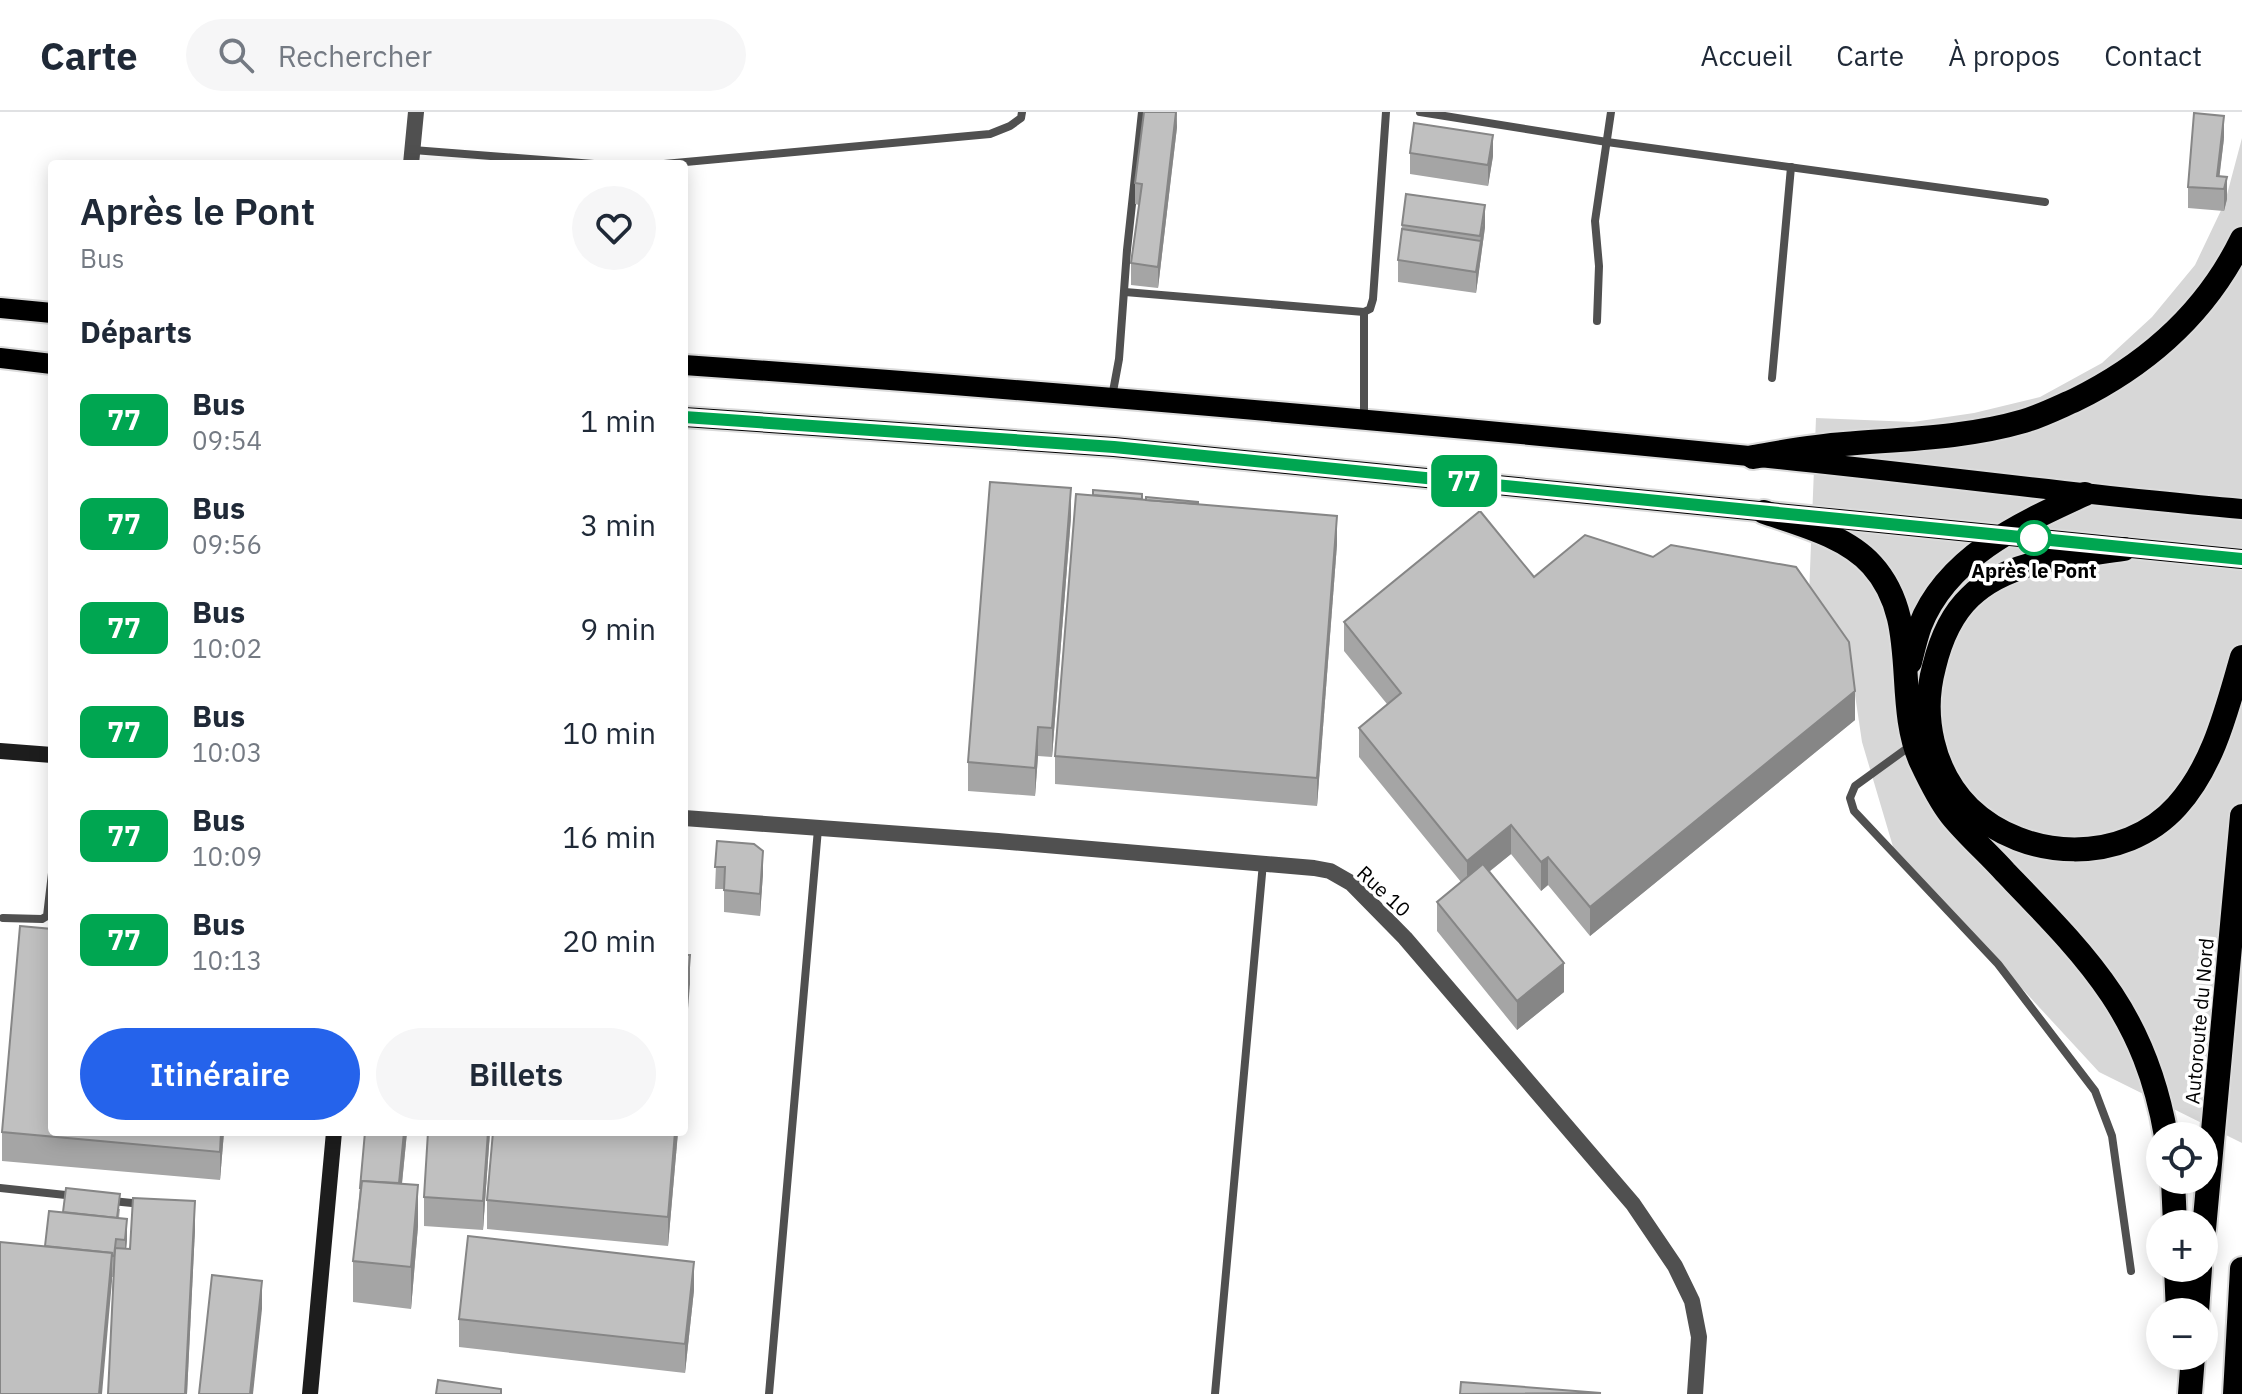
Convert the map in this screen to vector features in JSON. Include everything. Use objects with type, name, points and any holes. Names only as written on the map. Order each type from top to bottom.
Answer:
[{"type":"highway","points":[[1753,457],[1842,444],[1954,435],[2026,420],[2064,405],[2129,369],[2176,332],[2216,284],[2242,239]]},
{"type":"highway","points":[[1906,676],[1920,627],[1948,580],[1969,559],[2005,535],[2037,515],[2085,494]]},
{"type":"highway","points":[[1764,512],[1801,524],[1853,548],[1872,565],[1885,585],[1901,623],[1906,701],[1914,743],[1950,814],[2068,938],[2113,992],[2151,1070],[2163,1122]]},
{"type":"highway","points":[[2124,549],[2021,568],[1982,588],[1969,598],[1955,616],[1943,638],[1928,691],[1930,729],[1936,755],[1969,807],[2018,839],[2039,845],[2090,849],[2136,838],[2161,822],[2179,805],[2197,780],[2216,740],[2242,657]]},
{"type":"highway","name":"Autoroute du Nord","points":[[2206,1210],[2242,816]]},
{"type":"highway","points":[[2235,1394],[2242,1269]]},
{"type":"highway","points":[[2180,1370],[2181,1394]]},
{"type":"highway","points":[[2190,1394],[2192,1370]]},
{"type":"main road","points":[[0,308],[48,313]]},
{"type":"main road","points":[[0,358],[48,364]]},
{"type":"main road","points":[[688,365],[1364,421],[1753,457],[2242,509]]},
{"type":"main road","points":[[688,417],[1114,447],[2242,559]]},
{"type":"street","points":[[412,157],[416,112]]},
{"type":"street","points":[[0,751],[48,755]]},
{"type":"street","name":"Rue 10","points":[[688,818],[1263,863],[1330,871],[1351,883],[1405,938],[1633,1204],[1675,1266],[1692,1301],[1699,1337],[1695,1394]]},
{"type":"street","points":[[310,1394],[334,1136]]},
{"type":"lane","points":[[688,162],[990,134],[1010,126],[1021,118],[1022,112]]},
{"type":"lane","points":[[1112,398],[1119,359],[1128,235],[1142,112]]},
{"type":"lane","points":[[1125,292],[1364,312],[1370,309],[1386,112]]},
{"type":"lane","points":[[1420,112],[1607,142],[2045,202]]},
{"type":"lane","points":[[1597,321],[1599,266],[1595,221],[1611,112]]},
{"type":"lane","points":[[412,157],[490,160]]},
{"type":"lane","points":[[1772,378],[1791,167]]},
{"type":"lane","points":[[1364,312],[1364,421]]},
{"type":"lane","points":[[1914,743],[1855,786],[1850,798],[1854,811],[1998,964],[2095,1091],[2112,1136],[2131,1271]]},
{"type":"lane","points":[[769,1394],[818,829]]},
{"type":"lane","points":[[1215,1394],[1263,863]]},
{"type":"lane","points":[[3,918],[42,919],[47,916],[48,907]]},
{"type":"lane","points":[[0,1188],[92,1198]]},
{"type":"lane","points":[[107,1200],[153,1205]]},
{"type":"shaded area","points":[[2242,138],[2242,1143],[2218,1131],[2218,1122],[2200,1122],[2099,1072],[1894,850],[1862,742],[1851,668],[1809,595],[1816,418],[1913,422],[1974,413],[2040,397],[2102,363],[2152,317],[2195,265],[2225,202]]},
{"type":"building","points":[[1144,112],[1176,112],[1158,267],[1131,263],[1142,184],[1135,183]]},
{"type":"building","points":[[2194,113],[2224,116],[2217,176],[2227,177],[2224,189],[2188,187]]},
{"type":"building","points":[[1414,123],[1493,135],[1488,165],[1410,153]]},
{"type":"building","points":[[1406,194],[1485,205],[1480,236],[1402,225]]},
{"type":"building","points":[[1402,229],[1481,241],[1476,272],[1398,260]]},
{"type":"building","points":[[990,482],[1071,488],[1052,728],[1038,727],[1035,768],[968,762]]},
{"type":"building","points":[[1093,490],[1142,494],[1142,499],[1093,495]]},
{"type":"building","points":[[1076,494],[1337,516],[1317,778],[1055,756]]},
{"type":"building","points":[[1146,497],[1198,502],[1198,504],[1146,500]]},
{"type":"building","points":[[1480,511],[1534,577],[1585,535],[1653,557],[1671,545],[1796,567],[1849,642],[1855,691],[1590,907],[1548,857],[1541,862],[1511,825],[1467,861],[1359,728],[1401,693],[1344,622]]},
{"type":"building","points":[[717,841],[754,844],[763,851],[760,894],[724,890],[725,867],[715,867]]},
{"type":"building","points":[[1483,864],[1564,963],[1517,1001],[1437,902]]},
{"type":"building","points":[[20,926],[48,929],[48,1136],[221,1136],[220,1152],[2,1132]]},
{"type":"building","points":[[365,1136],[404,1136],[399,1183],[362,1181],[360,1188]]},
{"type":"building","points":[[428,1136],[488,1136],[483,1201],[424,1197]]},
{"type":"building","points":[[493,1136],[675,1136],[668,1217],[487,1200]]},
{"type":"building","points":[[362,1181],[418,1185],[411,1267],[353,1261]]},
{"type":"building","points":[[66,1188],[120,1194],[117,1218],[63,1212]]},
{"type":"building","points":[[133,1198],[195,1201],[185,1394],[108,1394],[115,1248],[130,1249]]},
{"type":"building","points":[[49,1211],[127,1219],[125,1240],[116,1239],[114,1256],[112,1253],[45,1246]]},
{"type":"building","points":[[468,1236],[694,1262],[685,1344],[459,1319]]},
{"type":"building","points":[[0,1242],[112,1253],[99,1394],[0,1394]]},
{"type":"building","points":[[212,1275],[262,1281],[250,1394],[199,1394]]},
{"type":"building","points":[[438,1380],[501,1389],[501,1394],[436,1394]]},
{"type":"building","points":[[1461,1382],[1601,1393],[1460,1394]]},
{"type":"bus line","name":"77","points":[[688,417],[1114,447],[2242,559]]},
{"type":"place","name":"Après le Pont","points":[[2034,538]]}]
